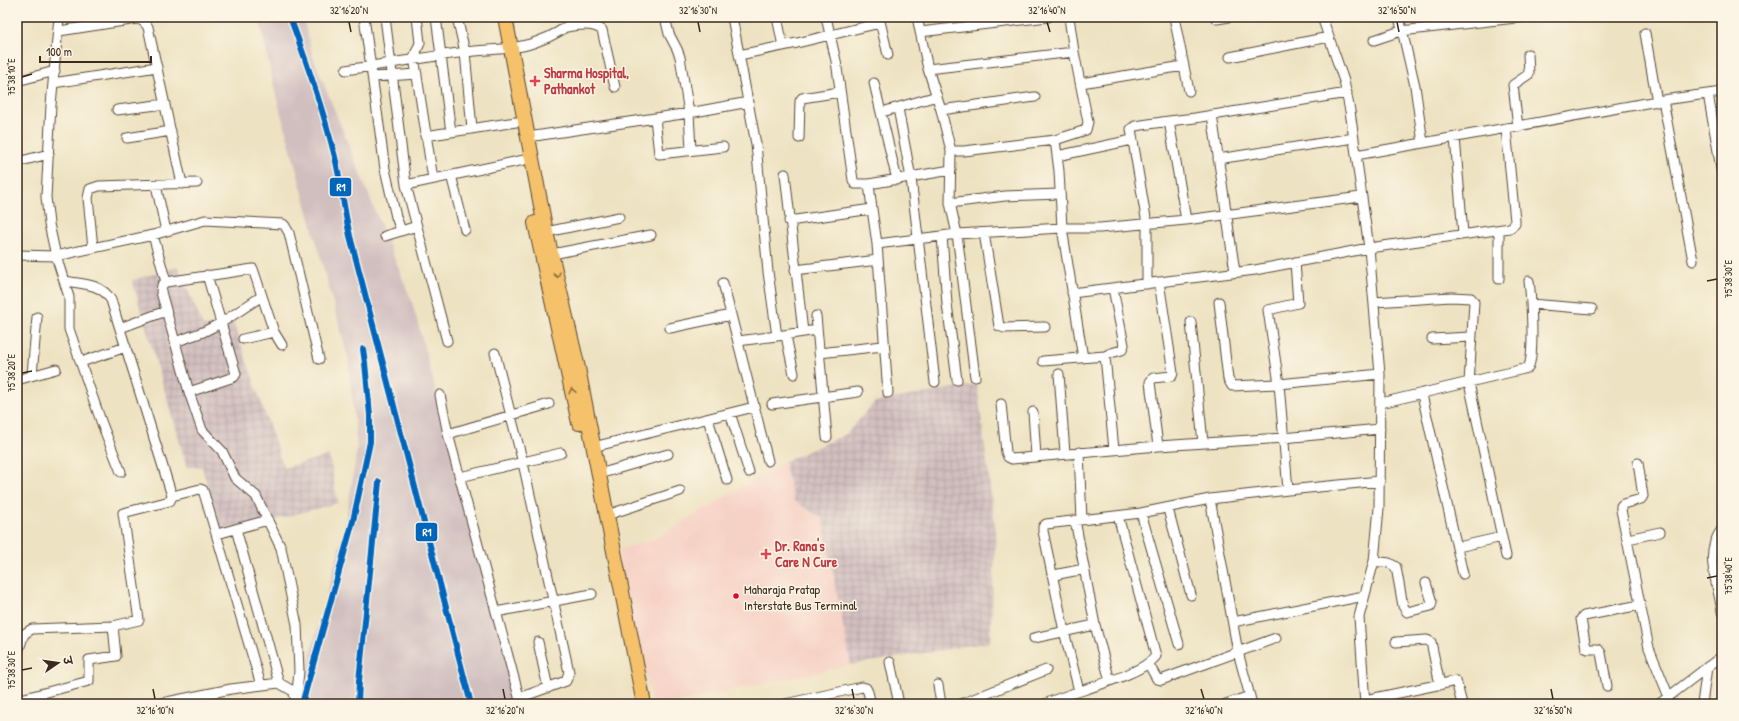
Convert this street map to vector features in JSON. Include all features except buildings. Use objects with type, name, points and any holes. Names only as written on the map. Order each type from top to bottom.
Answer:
[{"type":"main road","points":[[496,17],[507,48],[528,137],[546,232],[578,368],[592,447],[599,474],[644,704]]},
{"type":"main road","points":[[505,17],[507,48],[516,122],[540,248],[612,577],[634,704]]},
{"type":"street","points":[[59,17],[59,31],[53,83],[47,209],[56,256],[69,297],[70,329],[121,472]]},
{"type":"street","points":[[364,17],[385,169],[396,217],[401,230]]},
{"type":"street","points":[[385,17],[406,185],[447,341]]},
{"type":"street","points":[[417,17],[420,43],[415,52],[414,59],[433,179]]},
{"type":"street","points":[[436,17],[451,132]]},
{"type":"street","points":[[457,17],[465,52],[472,129]]},
{"type":"street","points":[[567,27],[577,17]]},
{"type":"street","points":[[665,17],[669,34],[679,53],[689,113],[691,150]]},
{"type":"street","points":[[732,17],[749,102],[756,151],[768,272],[782,336],[794,374]]},
{"type":"street","points":[[777,17],[783,46]]},
{"type":"street","points":[[826,17],[836,61],[854,183],[858,186],[950,170]]},
{"type":"street","points":[[917,17],[928,69],[942,110],[951,151],[950,203],[957,234],[975,377]]},
{"type":"street","points":[[920,32],[1048,17]]},
{"type":"street","points":[[951,151],[964,151],[1055,140],[1086,130],[1088,122],[1074,52],[1069,17]]},
{"type":"street","points":[[1174,17],[1189,91]]},
{"type":"street","points":[[1217,19],[1229,17]]},
{"type":"street","points":[[1322,17],[1347,93],[1369,248],[1380,374],[1381,403],[1379,508],[1374,561],[1358,617],[1365,702],[1456,681],[1462,704]]},
{"type":"street","points":[[1399,17],[1401,31],[1416,86],[1423,143]]},
{"type":"street","points":[[1374,40],[1401,31],[1524,17]]},
{"type":"street","points":[[59,31],[141,20],[148,27],[182,184]]},
{"type":"street","points":[[739,55],[783,46],[880,20],[888,55]]},
{"type":"street","points":[[346,70],[442,55],[507,48],[536,42],[567,27],[582,25],[599,28],[602,30],[615,87]]},
{"type":"street","points":[[1645,33],[1693,261]]},
{"type":"street","points":[[1230,57],[1329,37]]},
{"type":"street","points":[[928,69],[1074,52]]},
{"type":"street","points":[[1518,127],[1513,85],[1529,74],[1528,54]]},
{"type":"street","points":[[1081,83],[1183,66]]},
{"type":"street","points":[[53,83],[157,67]]},
{"type":"street","points":[[17,81],[55,71]]},
{"type":"street","points":[[373,77],[392,77],[417,74]]},
{"type":"street","points":[[874,83],[898,180]]},
{"type":"street","points":[[799,138],[800,101],[802,98],[840,92]]},
{"type":"street","points":[[1356,155],[1660,101],[1722,92]]},
{"type":"street","points":[[1147,284],[1147,224],[1132,140],[1131,129],[1133,127],[1169,120],[1212,115],[1347,93]]},
{"type":"street","points":[[1708,94],[1722,174]]},
{"type":"street","points":[[882,112],[937,96]]},
{"type":"street","points":[[942,110],[1035,97]]},
{"type":"street","points":[[528,137],[689,113],[749,102]]},
{"type":"street","points":[[117,110],[165,104]]},
{"type":"street","points":[[898,108],[911,178],[919,238],[934,382]]},
{"type":"street","points":[[1212,115],[1236,272]]},
{"type":"street","points":[[655,118],[660,154],[724,147]]},
{"type":"street","points":[[1169,120],[1186,220]]},
{"type":"street","points":[[425,136],[516,122]]},
{"type":"street","points":[[1072,293],[1236,272],[1369,248],[1510,228],[1515,224],[1506,128]]},
{"type":"street","points":[[127,138],[171,131]]},
{"type":"street","points":[[1455,137],[1463,234]]},
{"type":"street","points":[[1218,159],[1354,138]]},
{"type":"street","points":[[1055,140],[1062,228],[1083,358]]},
{"type":"street","points":[[1057,156],[1132,140]]},
{"type":"street","points":[[17,162],[49,154]]},
{"type":"street","points":[[406,185],[524,160]]},
{"type":"street","points":[[785,174],[789,220],[803,332]]},
{"type":"street","points":[[451,175],[465,230]]},
{"type":"street","points":[[93,248],[88,198],[90,189],[99,186],[197,183]]},
{"type":"street","points":[[869,184],[877,244],[883,346],[888,393]]},
{"type":"street","points":[[156,185],[166,231]]},
{"type":"street","points":[[950,203],[1004,196],[1060,194]]},
{"type":"street","points":[[877,244],[957,234],[1062,228],[1100,228],[1147,224],[1361,196]]},
{"type":"street","points":[[789,220],[872,209]]},
{"type":"street","points":[[546,232],[619,217]]},
{"type":"street","points":[[17,255],[56,256],[153,235],[205,220],[279,223],[285,226],[289,233],[319,359]]},
{"type":"street","points":[[386,236],[417,226]]},
{"type":"street","points":[[1499,230],[1499,280]]},
{"type":"street","points":[[984,233],[999,326],[1004,328],[1045,327]]},
{"type":"street","points":[[153,235],[166,282]]},
{"type":"street","points":[[552,254],[651,235]]},
{"type":"street","points":[[942,236],[947,304],[956,380]]},
{"type":"street","points":[[795,270],[878,260]]},
{"type":"street","points":[[1288,490],[1279,384],[1268,310],[1298,303],[1295,262]]},
{"type":"street","points":[[282,345],[274,332],[253,269],[166,282],[162,285],[161,292],[166,311],[189,392],[202,430],[222,451],[235,478],[256,496],[281,548],[297,625],[299,671],[296,703]]},
{"type":"street","points":[[189,392],[236,375],[207,275]]},
{"type":"street","points":[[17,655],[24,634],[32,629],[113,626],[139,620],[123,513],[170,501],[172,496],[111,300],[104,290],[99,287],[64,281]]},
{"type":"street","points":[[1381,403],[1422,395],[1528,368],[1531,358],[1531,304],[1529,281]]},
{"type":"street","points":[[1158,282],[1173,373],[1172,376],[1153,378],[1150,382],[1158,446]]},
{"type":"street","points":[[723,283],[768,461]]},
{"type":"street","points":[[1042,361],[1105,356],[1111,352],[1122,350],[1124,345],[1113,288]]},
{"type":"street","points":[[175,342],[203,332],[221,323],[262,296]]},
{"type":"street","points":[[1374,302],[1451,297],[1471,298],[1474,305],[1469,383],[1506,556]]},
{"type":"street","points":[[1219,302],[1230,385],[1236,387],[1279,384],[1380,374]]},
{"type":"street","points":[[1531,304],[1592,309]]},
{"type":"street","points":[[120,328],[166,311]]},
{"type":"street","points":[[670,328],[731,316]]},
{"type":"street","points":[[816,316],[827,437]]},
{"type":"street","points":[[32,375],[37,317]]},
{"type":"street","points":[[1191,322],[1203,443]]},
{"type":"street","points":[[738,341],[817,330]]},
{"type":"street","points":[[243,339],[274,332]]},
{"type":"street","points":[[1432,339],[1471,337]]},
{"type":"street","points":[[819,353],[883,346]]},
{"type":"street","points":[[81,362],[126,347]]},
{"type":"street","points":[[440,395],[448,434],[520,701],[566,681],[569,672],[523,463],[494,353]]},
{"type":"street","points":[[1105,356],[1114,450]]},
{"type":"street","points":[[18,378],[56,369]]},
{"type":"street","points":[[1059,374],[1064,454]]},
{"type":"street","points":[[772,404],[858,392]]},
{"type":"street","points":[[1422,395],[1463,574]]},
{"type":"street","points":[[448,434],[549,404]]},
{"type":"street","points":[[1001,404],[1008,457],[1012,459],[1079,452],[1283,438],[1380,429]]},
{"type":"street","points":[[592,447],[754,407]]},
{"type":"street","points":[[1033,412],[1036,456]]},
{"type":"street","points":[[730,413],[749,472]]},
{"type":"street","points":[[708,419],[727,480]]},
{"type":"street","points":[[1079,452],[1079,520],[1084,569],[1095,625],[1110,681]]},
{"type":"street","points":[[460,477],[561,453]]},
{"type":"street","points":[[599,474],[668,454]]},
{"type":"street","points":[[1638,463],[1643,496],[1641,499],[1621,506],[1640,605],[1652,656],[1669,697]]},
{"type":"street","points":[[1079,691],[1064,631],[1054,575],[1043,531],[1044,525],[1049,523],[1142,513],[1210,500],[1288,490],[1380,481]]},
{"type":"street","points":[[172,496],[200,489],[203,490],[260,685]]},
{"type":"street","points":[[607,515],[680,491]]},
{"type":"street","points":[[1210,500],[1238,652],[1251,700],[1226,704]]},
{"type":"street","points":[[1168,509],[1191,595]]},
{"type":"street","points":[[1142,513],[1179,644]]},
{"type":"street","points":[[1045,704],[1110,681],[1148,663],[1155,658],[1157,653],[1118,516]]},
{"type":"street","points":[[217,534],[268,520]]},
{"type":"street","points":[[236,529],[279,683]]},
{"type":"street","points":[[1722,529],[1715,540],[1712,552],[1712,562],[1722,607]]},
{"type":"street","points":[[1628,539],[1660,532]]},
{"type":"street","points":[[1458,547],[1502,537]]},
{"type":"street","points":[[1374,561],[1389,563],[1396,567],[1403,606],[1407,612],[1431,606],[1432,602],[1426,583]]},
{"type":"street","points":[[1054,575],[1084,569]]},
{"type":"street","points":[[496,612],[553,600],[592,594]]},
{"type":"street","points":[[1233,622],[1364,596]]},
{"type":"street","points":[[1607,686],[1601,653],[1599,650],[1588,650],[1586,648],[1581,619],[1584,616],[1640,605]]},
{"type":"street","points":[[1034,638],[1095,625]]},
{"type":"street","points":[[17,700],[89,681],[89,660],[116,656],[113,626]]},
{"type":"street","points":[[1148,663],[1158,680],[1161,680],[1276,638]]},
{"type":"street","points":[[1396,642],[1427,640],[1431,642],[1440,685]]},
{"type":"street","points":[[538,642],[548,688]]},
{"type":"street","points":[[1660,704],[1722,656]]},
{"type":"street","points":[[890,662],[899,704]]},
{"type":"street","points":[[1702,704],[1706,667]]},
{"type":"street","points":[[962,704],[1046,670]]},
{"type":"street","points":[[158,704],[203,700],[231,689],[279,683],[293,692],[296,703]]},
{"type":"street","points":[[938,685],[941,704]]},
{"type":"street","points":[[785,704],[862,687],[866,688],[871,704]]},
{"type":"shaded area","points":[[259,17],[303,17],[313,57],[412,302],[520,704],[297,704],[345,526],[357,449],[348,357],[275,92]]},
{"type":"shaded area","points":[[178,267],[203,326],[233,322],[284,468],[329,455],[338,503],[222,534],[202,467],[187,467],[132,280]]},
{"type":"shaded area","points":[[977,384],[996,534],[990,642],[851,665],[822,518],[794,501],[784,462],[846,434],[875,402]]},
{"type":"shaded area","name":"Maharaja Pratap Interstate Bus Terminal","points":[[784,462],[794,501],[822,518],[851,665],[666,704],[652,704],[617,550],[653,540]]},
{"type":"transit line","name":"R1","points":[[290,17],[303,52],[330,139],[337,167],[350,236],[471,704]]},
{"type":"transit line","name":"R1","points":[[302,704],[353,521],[370,442],[370,415],[363,349]]},
{"type":"transit line","name":"R1","points":[[358,704],[379,482]]},
{"type":"place","name":"Sharma Hospital, Pathankot","points":[[535,81]]},
{"type":"place","name":"Dr. Rana's Care N Cure","points":[[766,554]]},
{"type":"place","name":"Maharaja Pratap Interstate Bus Terminal","points":[[736,596]]}]
